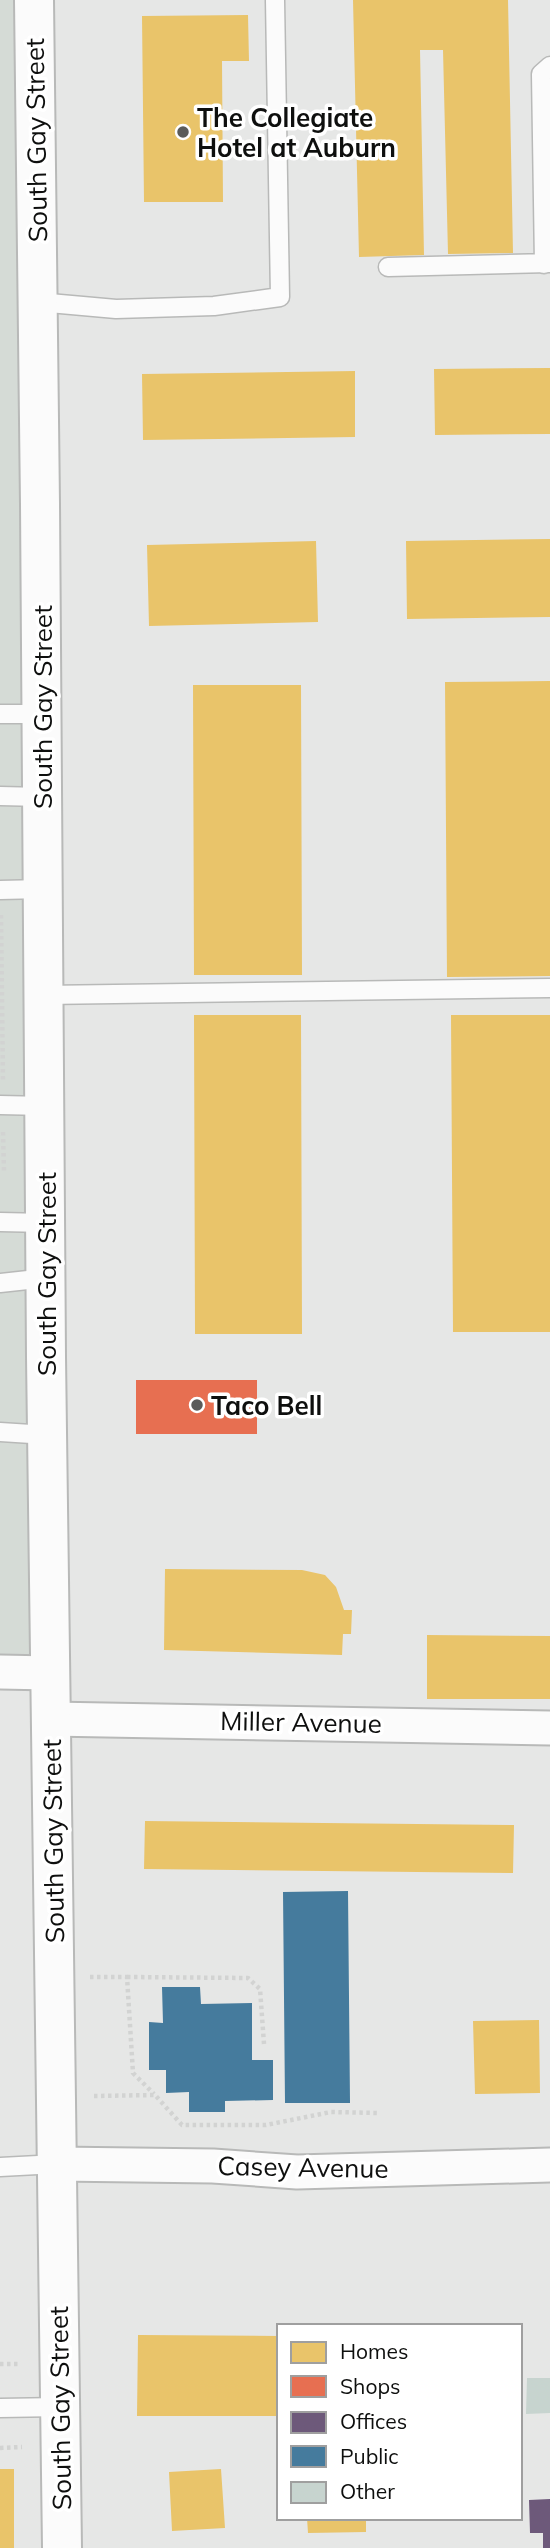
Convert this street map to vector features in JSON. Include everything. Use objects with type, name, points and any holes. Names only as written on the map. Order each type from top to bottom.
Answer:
[{"type":"street","name":"South Gay Street","points":[[34,0],[47,1435],[62,2548]]},
{"type":"street","points":[[0,1672],[50,1673]]},
{"type":"street","name":"Miller Avenue","points":[[51,1719],[550,1728]]},
{"type":"street","name":"Casey Avenue","points":[[57,2164],[213,2166],[297,2172],[550,2165]]},
{"type":"lane","points":[[38,302],[116,309],[214,306],[280,297],[275,0]]},
{"type":"lane","points":[[388,267],[547,263],[541,74],[550,66]]},
{"type":"lane","points":[[0,714],[41,714]]},
{"type":"lane","points":[[0,796],[42,797]]},
{"type":"lane","points":[[0,890],[43,889]]},
{"type":"lane","points":[[44,995],[550,988]]},
{"type":"lane","points":[[0,1105],[45,1107]]},
{"type":"lane","points":[[0,1222],[46,1223]]},
{"type":"lane","points":[[0,1283],[46,1278]]},
{"type":"lane","points":[[0,1432],[47,1435]]},
{"type":"lane","points":[[0,2167],[57,2164]]},
{"type":"lane","points":[[0,2408],[60,2407]]},
{"type":"path","points":[[85,1976],[248,1978],[260,1989],[264,2044]]},
{"type":"path","points":[[127,1978],[133,2073],[182,2125],[266,2125],[331,2112],[379,2113]]},
{"type":"path","points":[[86,2096],[155,2095]]},
{"type":"path","points":[[0,2364],[22,2364]]},
{"type":"path","points":[[0,2448],[22,2447]]},
{"type":"shaded area","points":[[0,0],[34,0],[50,1673],[0,1672]]},
{"type":"building: Homes","points":[[353,0],[508,0],[513,253],[448,254],[443,50],[420,50],[424,255],[359,257]]},
{"type":"building: Homes","name":"The Collegiate Hotel at Auburn","points":[[248,15],[249,61],[222,61],[223,202],[144,202],[142,16]]},
{"type":"building: Homes","points":[[550,368],[550,434],[435,435],[434,369]]},
{"type":"building: Homes","points":[[355,371],[355,437],[143,440],[142,374]]},
{"type":"building: Homes","points":[[550,539],[550,617],[407,619],[406,541]]},
{"type":"building: Homes","points":[[316,541],[318,622],[149,626],[147,545]]},
{"type":"building: Homes","points":[[550,681],[550,976],[447,977],[445,682]]},
{"type":"building: Homes","points":[[193,685],[301,685],[302,975],[194,975]]},
{"type":"building: Homes","points":[[194,1015],[301,1015],[302,1334],[195,1334]]},
{"type":"building: Homes","points":[[451,1015],[550,1015],[550,1332],[453,1332]]},
{"type":"building: Homes","points":[[165,1569],[302,1570],[325,1575],[336,1587],[344,1610],[352,1610],[351,1634],[343,1634],[342,1655],[164,1650]]},
{"type":"building: Homes","points":[[427,1635],[550,1636],[550,1699],[427,1699]]},
{"type":"building: Homes","points":[[145,1821],[514,1825],[513,1873],[144,1869]]},
{"type":"building: Homes","points":[[539,2020],[540,2093],[475,2094],[473,2021]]},
{"type":"building: Homes","points":[[138,2335],[277,2336],[277,2416],[137,2416]]},
{"type":"building: Homes","points":[[0,2469],[14,2469],[14,2548],[0,2548]]},
{"type":"building: Homes","points":[[221,2469],[225,2528],[172,2531],[169,2472]]},
{"type":"building: Homes","points":[[307,2520],[366,2520],[366,2532],[308,2533]]},
{"type":"building: Shops","points":[[136,1380],[257,1380],[257,1434],[136,1434]]},
{"type":"building: Offices","points":[[550,2499],[550,2548],[543,2548],[543,2533],[530,2533],[529,2500]]},
{"type":"building: Public","points":[[348,1891],[350,2103],[285,2103],[283,1892]]},
{"type":"building: Public","points":[[162,1987],[200,1987],[201,2004],[252,2003],[252,2060],[273,2060],[273,2100],[225,2101],[225,2112],[189,2112],[189,2092],[166,2093],[166,2070],[149,2070],[149,2022],[163,2023]]},
{"type":"building: Other","points":[[527,2378],[550,2378],[550,2413],[526,2414]]},
{"type":"place","name":"The Collegiate Hotel at Auburn","points":[[183,132]]},
{"type":"place","name":"Taco Bell","points":[[197,1405]]}]
